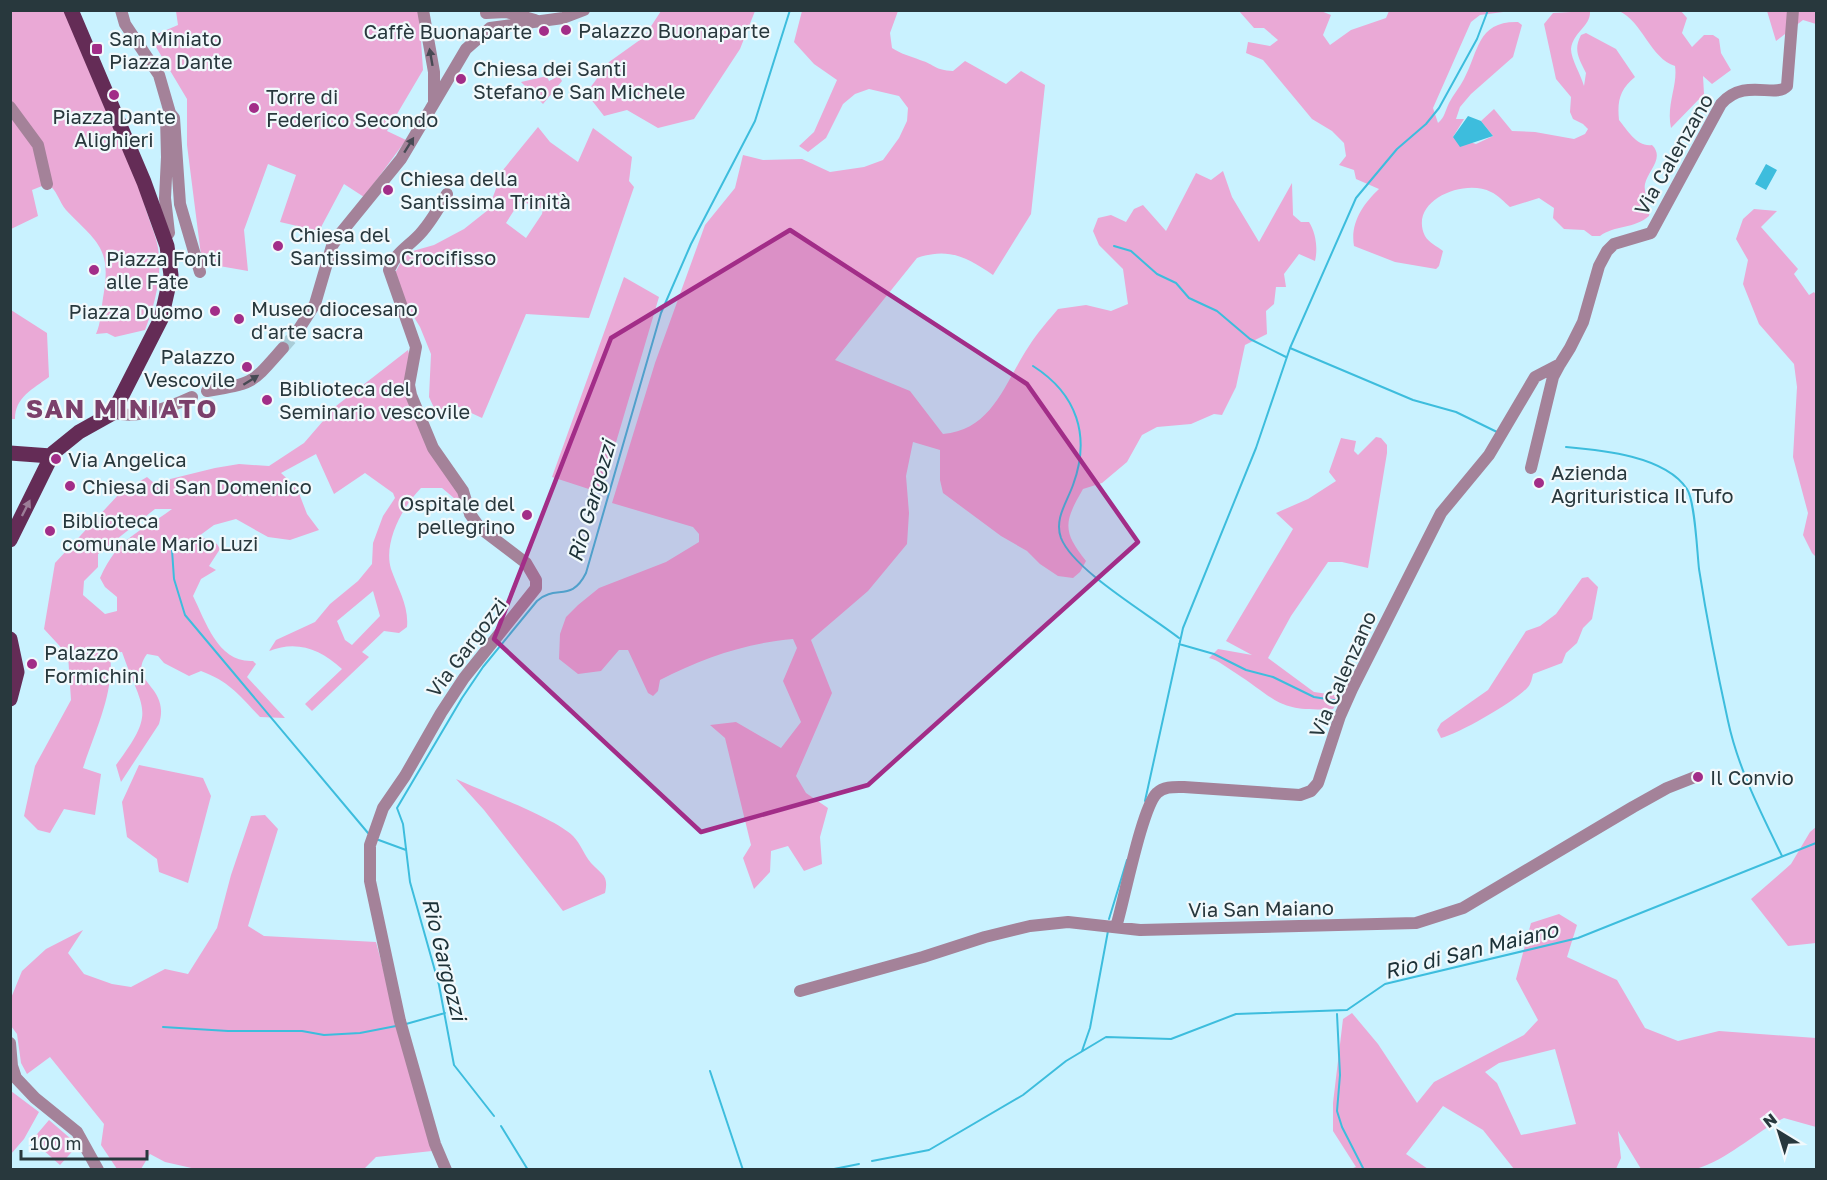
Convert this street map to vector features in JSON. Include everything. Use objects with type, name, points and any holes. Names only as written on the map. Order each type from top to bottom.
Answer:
[{"type":"main road","points":[[10,540],[51,456],[69,438],[113,413],[161,319],[171,275],[164,238],[144,182],[71,10]]},
{"type":"main road","points":[[10,453],[51,456]]},
{"type":"main road","points":[[10,639],[16,672],[10,699]]},
{"type":"street","points":[[121,10],[126,24],[159,75],[170,113],[173,115],[180,204],[200,272]]},
{"type":"street","points":[[423,10],[434,72],[434,103]]},
{"type":"street","points":[[297,332],[322,304],[332,246],[401,159],[466,49],[490,28],[535,20],[563,18],[584,10]]},
{"type":"street","name":"Via Calenzano","points":[[1531,468],[1553,377],[1583,322],[1599,266],[1607,251],[1614,244],[1651,233],[1721,104],[1733,93],[1745,89],[1777,92],[1787,86],[1793,10]]},
{"type":"street","points":[[490,28],[483,12],[506,12],[535,20]]},
{"type":"street","points":[[10,106],[38,145],[47,184]]},
{"type":"street","points":[[164,238],[169,233],[165,198],[166,117],[170,113]]},
{"type":"street","name":"Via Gargozzi","points":[[446,1170],[435,1144],[400,1021],[370,881],[370,844],[383,808],[405,776],[441,713],[464,678],[536,588],[536,580],[526,563],[480,528],[470,514],[463,491],[433,448],[411,395],[409,385],[416,347],[389,270],[399,251],[418,237],[447,194]]},
{"type":"street","points":[[207,391],[243,386],[254,380],[283,348]]},
{"type":"street","name":"Via Calenzano","points":[[1116,927],[1145,813],[1157,793],[1168,787],[1184,787],[1300,795],[1311,791],[1318,783],[1344,707],[1429,533],[1441,513],[1490,455],[1535,377],[1560,364]]},
{"type":"street","points":[[113,413],[142,414],[168,408],[192,397]]},
{"type":"street","name":"Via San Maiano","points":[[800,991],[1030,926],[1068,922],[1140,930],[1416,923],[1463,908],[1633,807],[1667,788],[1695,777]]},
{"type":"street","points":[[10,1042],[12,1066],[16,1078],[35,1098],[77,1132],[98,1170]]},
{"type":"highlighted area","points":[[790,230],[1027,384],[1138,542],[868,785],[701,832],[494,639],[611,338]]},
{"type":"shaded area","points":[[10,11],[65,11],[142,191],[158,248],[159,265],[156,294],[145,330],[115,337],[107,333],[96,334],[105,281],[104,257],[94,239],[66,210],[50,186],[47,184],[32,190],[38,216],[11,229]]},
{"type":"shaded area","points":[[176,11],[419,11],[423,70],[387,131],[406,140],[364,197],[344,184],[319,231],[280,222],[296,175],[268,164],[244,230],[248,271],[202,263],[187,145],[187,99],[150,37],[178,25]]},
{"type":"shaded area","points":[[661,11],[755,11],[740,49],[694,119],[658,128],[627,110],[604,116],[590,98],[590,88],[609,62],[644,37]]},
{"type":"shaded area","points":[[802,11],[898,11],[890,33],[892,48],[899,52],[938,68],[953,71],[965,61],[1006,84],[1021,71],[1045,85],[1031,214],[993,275],[975,263],[957,256],[938,253],[917,258],[835,360],[910,391],[943,434],[960,431],[974,424],[986,414],[996,402],[1032,341],[1058,309],[1086,305],[1111,311],[1128,304],[1123,269],[1099,245],[1093,231],[1098,218],[1111,215],[1126,222],[1134,209],[1143,205],[1166,231],[1196,173],[1211,180],[1223,171],[1232,197],[1259,242],[1292,183],[1293,215],[1301,222],[1309,222],[1315,236],[1316,251],[1315,261],[1299,254],[1284,274],[1286,287],[1276,287],[1274,304],[1266,311],[1267,334],[1245,345],[1236,387],[1222,415],[1214,414],[1191,424],[1157,427],[1142,435],[1127,462],[1102,483],[1083,489],[1072,510],[1068,526],[1073,542],[1086,561],[1080,572],[1073,578],[1058,576],[1040,564],[1027,551],[1001,536],[943,493],[940,480],[940,450],[913,442],[906,476],[909,513],[907,544],[868,591],[811,640],[832,693],[796,776],[806,793],[828,808],[820,837],[822,864],[804,871],[788,846],[771,851],[770,872],[754,889],[743,858],[751,845],[725,738],[710,725],[736,722],[781,748],[801,722],[783,681],[797,648],[793,639],[741,648],[692,665],[660,680],[658,691],[653,696],[648,693],[628,650],[619,650],[601,671],[578,674],[559,659],[560,634],[566,617],[599,588],[666,562],[699,542],[699,534],[693,527],[612,503],[655,363],[705,225],[735,188],[743,155],[763,160],[802,159],[830,172],[864,167],[883,160],[899,138],[907,121],[908,108],[899,96],[869,89],[855,94],[843,104],[826,138],[808,152],[799,146],[814,132],[837,80],[814,64],[794,42]]},
{"type":"shaded area","points":[[1239,11],[1321,11],[1331,15],[1323,35],[1330,45],[1351,30],[1386,18],[1389,11],[1511,11],[1480,15],[1471,22],[1433,108],[1438,123],[1464,79],[1477,48],[1487,32],[1505,23],[1518,22],[1522,25],[1513,57],[1471,94],[1460,107],[1456,119],[1464,119],[1453,137],[1476,144],[1493,136],[1481,121],[1494,109],[1512,131],[1535,132],[1574,139],[1585,134],[1588,129],[1573,119],[1570,112],[1571,97],[1556,79],[1544,24],[1553,13],[1590,11],[1588,21],[1572,43],[1573,57],[1584,86],[1586,73],[1579,59],[1577,45],[1581,35],[1586,33],[1616,49],[1635,77],[1626,86],[1621,96],[1619,120],[1637,141],[1652,145],[1656,150],[1656,159],[1645,184],[1649,216],[1637,223],[1600,236],[1592,236],[1584,230],[1564,229],[1553,218],[1554,208],[1539,198],[1510,207],[1491,192],[1480,188],[1467,188],[1442,196],[1431,203],[1424,212],[1422,223],[1425,236],[1443,251],[1436,269],[1395,262],[1354,246],[1354,230],[1359,214],[1379,189],[1356,179],[1354,170],[1339,165],[1346,156],[1344,143],[1332,131],[1312,119],[1263,60],[1246,53],[1248,42],[1270,46],[1278,40],[1264,28],[1254,28]]},
{"type":"shaded area","points":[[1619,11],[1681,11],[1687,18],[1682,33],[1692,47],[1704,35],[1713,35],[1719,39],[1721,53],[1731,70],[1712,84],[1703,76],[1704,94],[1671,128],[1670,111],[1675,66],[1659,56],[1634,23]]},
{"type":"shaded area","points":[[1767,11],[1816,11],[1816,24],[1803,20],[1776,41]]},
{"type":"shaded area","points":[[547,76],[549,81],[559,76],[562,81],[543,104],[521,82]]},
{"type":"shaded area","points":[[538,127],[550,142],[578,162],[593,128],[632,157],[629,181],[634,187],[589,318],[526,314],[482,418],[452,404],[436,412],[429,397],[431,354],[420,327],[406,304],[395,273],[406,253],[434,245],[464,229],[488,210],[503,170]],"holes":[[[520,201],[543,209],[526,238],[506,223]]]},
{"type":"shaded area","points":[[1754,209],[1777,211],[1761,227],[1798,269],[1794,274],[1809,295],[1814,292],[1816,295],[1816,557],[1803,535],[1808,513],[1793,457],[1797,387],[1794,364],[1759,324],[1743,284],[1748,260],[1736,239],[1743,219]]},
{"type":"shaded area","points":[[624,277],[659,297],[601,493],[552,477]]},
{"type":"shaded area","points":[[11,310],[47,333],[49,377],[22,399],[15,419],[10,419]]},
{"type":"shaded area","points":[[408,350],[410,357],[405,378],[467,509],[442,488],[421,488],[401,514],[392,536],[389,559],[405,605],[407,627],[399,633],[384,631],[362,652],[369,657],[312,711],[305,704],[342,669],[325,656],[308,648],[289,646],[269,651],[276,640],[315,622],[330,604],[358,581],[372,564],[373,543],[383,516],[395,498],[393,493],[365,473],[334,494],[316,454],[281,473],[297,488],[307,514],[319,530],[290,540],[268,537],[236,519],[214,525],[199,536],[217,544],[220,549],[209,566],[216,570],[201,579],[193,596],[208,629],[222,648],[241,660],[253,661],[256,664],[247,677],[285,718],[260,717],[234,690],[219,680],[201,671],[189,676],[164,663],[158,656],[147,654],[142,664],[142,672],[159,701],[161,711],[159,724],[121,782],[116,765],[137,733],[142,710],[122,652],[110,653],[111,668],[107,697],[83,768],[101,774],[95,815],[64,809],[50,833],[38,830],[24,816],[35,766],[71,700],[68,655],[44,629],[55,563],[120,493],[147,477],[154,483],[239,464],[269,466],[304,443],[336,406]],"holes":[[[155,509],[172,509],[122,544],[114,553],[100,578],[105,587],[117,597],[117,611],[105,614],[83,595],[84,581],[98,567],[98,554]],[[373,591],[380,616],[352,645],[345,640],[337,621]]]},
{"type":"shaded area","points":[[1376,437],[1381,438],[1387,445],[1387,453],[1368,568],[1342,562],[1328,562],[1291,616],[1268,658],[1314,692],[1342,696],[1333,709],[1288,706],[1270,697],[1216,660],[1209,658],[1218,649],[1252,655],[1226,641],[1293,529],[1276,513],[1308,499],[1336,481],[1329,472],[1341,438],[1356,441],[1354,451],[1358,455]]},
{"type":"shaded area","points":[[1588,577],[1598,587],[1592,619],[1583,628],[1577,643],[1566,653],[1562,663],[1533,674],[1529,686],[1512,700],[1473,724],[1441,738],[1437,730],[1441,723],[1488,690],[1526,631],[1540,626],[1556,614],[1582,578]]},
{"type":"shaded area","points":[[139,765],[203,778],[211,796],[188,883],[159,872],[157,859],[127,837],[122,802]]},
{"type":"shaded area","points":[[456,779],[535,813],[573,836],[589,860],[604,876],[605,893],[563,911],[484,810]]},
{"type":"shaded area","points":[[265,815],[278,829],[248,926],[264,936],[376,942],[432,1151],[376,1157],[364,1169],[196,1169],[165,1162],[150,1154],[141,1169],[117,1169],[101,1145],[104,1124],[50,1057],[27,1074],[21,1063],[17,1034],[11,1026],[11,998],[22,971],[46,949],[83,930],[68,953],[84,974],[112,984],[131,987],[165,969],[188,974],[217,928],[231,875],[251,816]]},
{"type":"shaded area","points":[[1816,827],[1816,943],[1788,946],[1751,899],[1791,864],[1810,832]]},
{"type":"shaded area","points":[[1559,914],[1577,925],[1567,957],[1617,980],[1645,1028],[1678,1041],[1719,1031],[1816,1038],[1816,1127],[1784,1118],[1708,1165],[1683,1171],[1641,1169],[1618,1131],[1621,1158],[1616,1169],[1514,1169],[1483,1130],[1443,1106],[1406,1154],[1428,1169],[1350,1169],[1356,1167],[1333,1131],[1333,1103],[1343,1019],[1352,1013],[1378,1044],[1417,1103],[1434,1082],[1524,1035],[1538,1020],[1516,979],[1531,923]],"holes":[[[1555,1049],[1576,1124],[1521,1135],[1497,1083],[1485,1072],[1499,1063]]]},
{"type":"shaded area","points":[[11,1091],[39,1112],[24,1139],[11,1154]]},
{"type":"shaded area","points":[[49,1120],[78,1145],[60,1165],[32,1140]]},
{"type":"water","points":[[1468,116],[1481,121],[1493,136],[1460,147],[1453,137]]},
{"type":"water","points":[[1766,164],[1777,170],[1766,190],[1755,184]]},
{"type":"waterway","name":"Rio Gargozzi","points":[[494,1116],[454,1065],[439,985],[410,882],[403,824],[397,808],[483,667],[537,601],[544,596],[575,588],[586,573],[661,313],[691,244],[755,121],[790,10]]},
{"type":"waterway","points":[[1145,801],[1183,628],[1256,448],[1290,348],[1356,198],[1397,149],[1426,124],[1439,108],[1477,39],[1488,10]]},
{"type":"waterway","points":[[1114,246],[1131,251],[1157,274],[1176,283],[1189,298],[1217,311],[1250,339],[1286,357]]},
{"type":"waterway","points":[[1290,348],[1413,400],[1456,412],[1497,432]]},
{"type":"waterway","points":[[1033,366],[1048,377],[1070,403],[1080,433],[1081,450],[1078,467],[1060,517],[1061,538],[1069,551],[1096,578],[1179,638]]},
{"type":"waterway","points":[[1566,447],[1614,453],[1649,462],[1677,478],[1687,489],[1694,515],[1699,569],[1709,626],[1732,739],[1751,790],[1782,856]]},
{"type":"waterway","points":[[172,550],[174,579],[185,615],[368,833]]},
{"type":"waterway","points":[[1179,644],[1214,654],[1246,670],[1273,677],[1314,697],[1339,701]]},
{"type":"waterway","points":[[376,839],[406,850]]},
{"type":"waterway","name":"Rio di San Maiano","points":[[872,1161],[929,1150],[1023,1095],[1066,1061],[1106,1037],[1171,1039],[1236,1014],[1347,1010],[1385,984],[1578,938],[1816,843]]},
{"type":"waterway","points":[[1109,919],[1127,860]]},
{"type":"waterway","points":[[1082,1051],[1090,1028],[1108,931]]},
{"type":"waterway","points":[[406,1024],[445,1013]]},
{"type":"waterway","points":[[1337,1014],[1340,1075],[1337,1111],[1342,1127],[1364,1170]]},
{"type":"waterway","points":[[163,1027],[228,1031],[302,1031],[324,1035],[360,1033],[396,1026]]},
{"type":"waterway","points":[[710,1071],[743,1170]]},
{"type":"waterway","name":"Rio Gargozzi","points":[[501,1126],[528,1170]]},
{"type":"waterway","name":"Rio di San Maiano","points":[[829,1170],[859,1164]]},
{"type":"tunnel","points":[[283,348],[297,332]]},
{"type":"place","name":"Palazzo Buonaparte","points":[[566,30]]},
{"type":"place","name":"Caffè Buonaparte","points":[[544,31]]},
{"type":"place","name":"San Miniato Piazza Dante","points":[[97,49]]},
{"type":"place","name":"Chiesa dei Santi Stefano e San Michele","points":[[461,79]]},
{"type":"place","name":"Piazza Dante Alighieri","points":[[114,95]]},
{"type":"place","name":"Torre di Federico Secondo","points":[[254,108]]},
{"type":"place","name":"Chiesa della Santissima Trinità","points":[[388,190]]},
{"type":"place","name":"Chiesa del Santissimo Crocifisso","points":[[278,246]]},
{"type":"place","name":"Piazza Fonti alle Fate","points":[[94,270]]},
{"type":"place","name":"Piazza Duomo","points":[[215,311]]},
{"type":"place","name":"Museo diocesano d'arte sacra","points":[[239,319]]},
{"type":"place","name":"Palazzo Vescovile","points":[[247,367]]},
{"type":"place","name":"Biblioteca del Seminario vescovile","points":[[267,400]]},
{"type":"place","name":"Via Angelica","points":[[56,459]]},
{"type":"place","name":"Azienda Agrituristica Il Tufo","points":[[1539,483]]},
{"type":"place","name":"Chiesa di San Domenico","points":[[70,486]]},
{"type":"place","name":"Ospitale del pellegrino","points":[[527,515]]},
{"type":"place","name":"Biblioteca comunale Mario Luzi","points":[[50,531]]},
{"type":"place","name":"Palazzo Formichini","points":[[32,664]]},
{"type":"place","name":"Il Convio","points":[[1698,777]]},
{"type":"district","name":"SAN MINIATO","points":[[122,408]]}]
